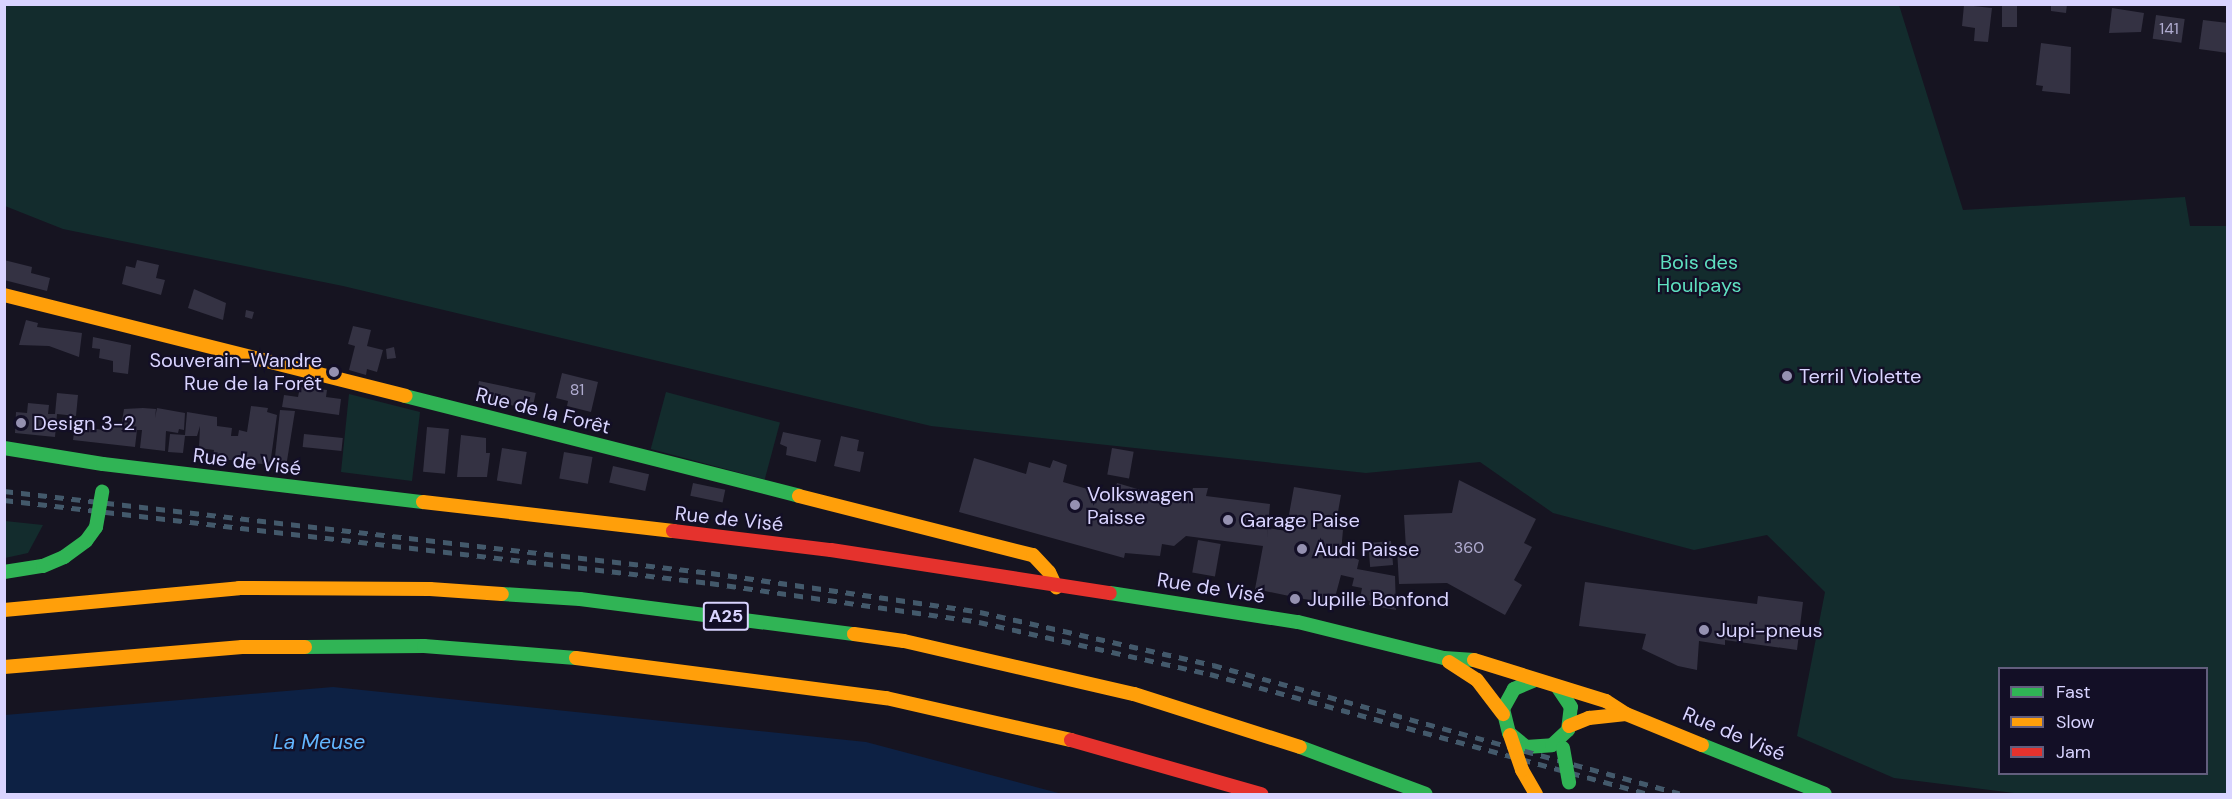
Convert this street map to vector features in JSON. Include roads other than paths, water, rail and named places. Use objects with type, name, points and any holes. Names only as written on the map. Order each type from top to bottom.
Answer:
[{"type":"main road","name":"Rue de la Forêt","points":[[4,295],[1033,555],[1049,572],[1056,587]]},
{"type":"main road","name":"Rue de Visé","points":[[4,448],[103,464],[831,550],[1056,587],[1298,622],[1444,658],[1468,658],[1606,701],[1626,714],[1826,795]]},
{"type":"main road","points":[[4,572],[43,566],[64,557],[86,541],[96,527],[102,492],[103,464]]},
{"type":"main road","name":"A25","points":[[4,610],[239,588],[430,589],[580,599],[782,622],[904,641],[1134,694],[1246,727],[1426,795]]},
{"type":"main road","points":[[4,667],[242,647],[424,646],[578,658],[886,698],[1114,750],[1261,795]]},
{"type":"main road","name":"Rue de Visé","points":[[1444,658],[1477,680],[1503,714],[1510,735],[1526,747],[1562,739],[1589,718],[1626,714]]},
{"type":"main road","points":[[1503,714],[1514,689],[1535,680]]},
{"type":"main road","points":[[1557,686],[1571,707],[1562,739],[1571,788]]},
{"type":"main road","points":[[1510,735],[1522,770],[1536,795]]},
{"type":"water","name":"La Meuse","points":[[333,687],[866,742],[1062,794],[5,794],[5,715]]},
{"type":"railway","points":[[4,491],[711,573],[980,612],[1213,665],[1680,794]]},
{"type":"railway","points":[[4,500],[710,583],[979,622],[1210,674],[1648,794]]},
{"type":"place","name":"Souverain-Wandre Rue de la Forêt","points":[[334,372]]},
{"type":"place","name":"Terril Violette","points":[[1787,376]]},
{"type":"place","name":"Design 3-2","points":[[21,423]]},
{"type":"place","name":"Volkswagen Paisse","points":[[1075,505]]},
{"type":"place","name":"Garage Paise","points":[[1228,520]]},
{"type":"place","name":"Audi Paisse","points":[[1302,549]]},
{"type":"place","name":"Jupille Bonfond","points":[[1295,599]]},
{"type":"place","name":"Jupi-pneus","points":[[1704,630]]},
{"type":"park label","name":"Bois des Houlpays","points":[[1699,274]]}]
